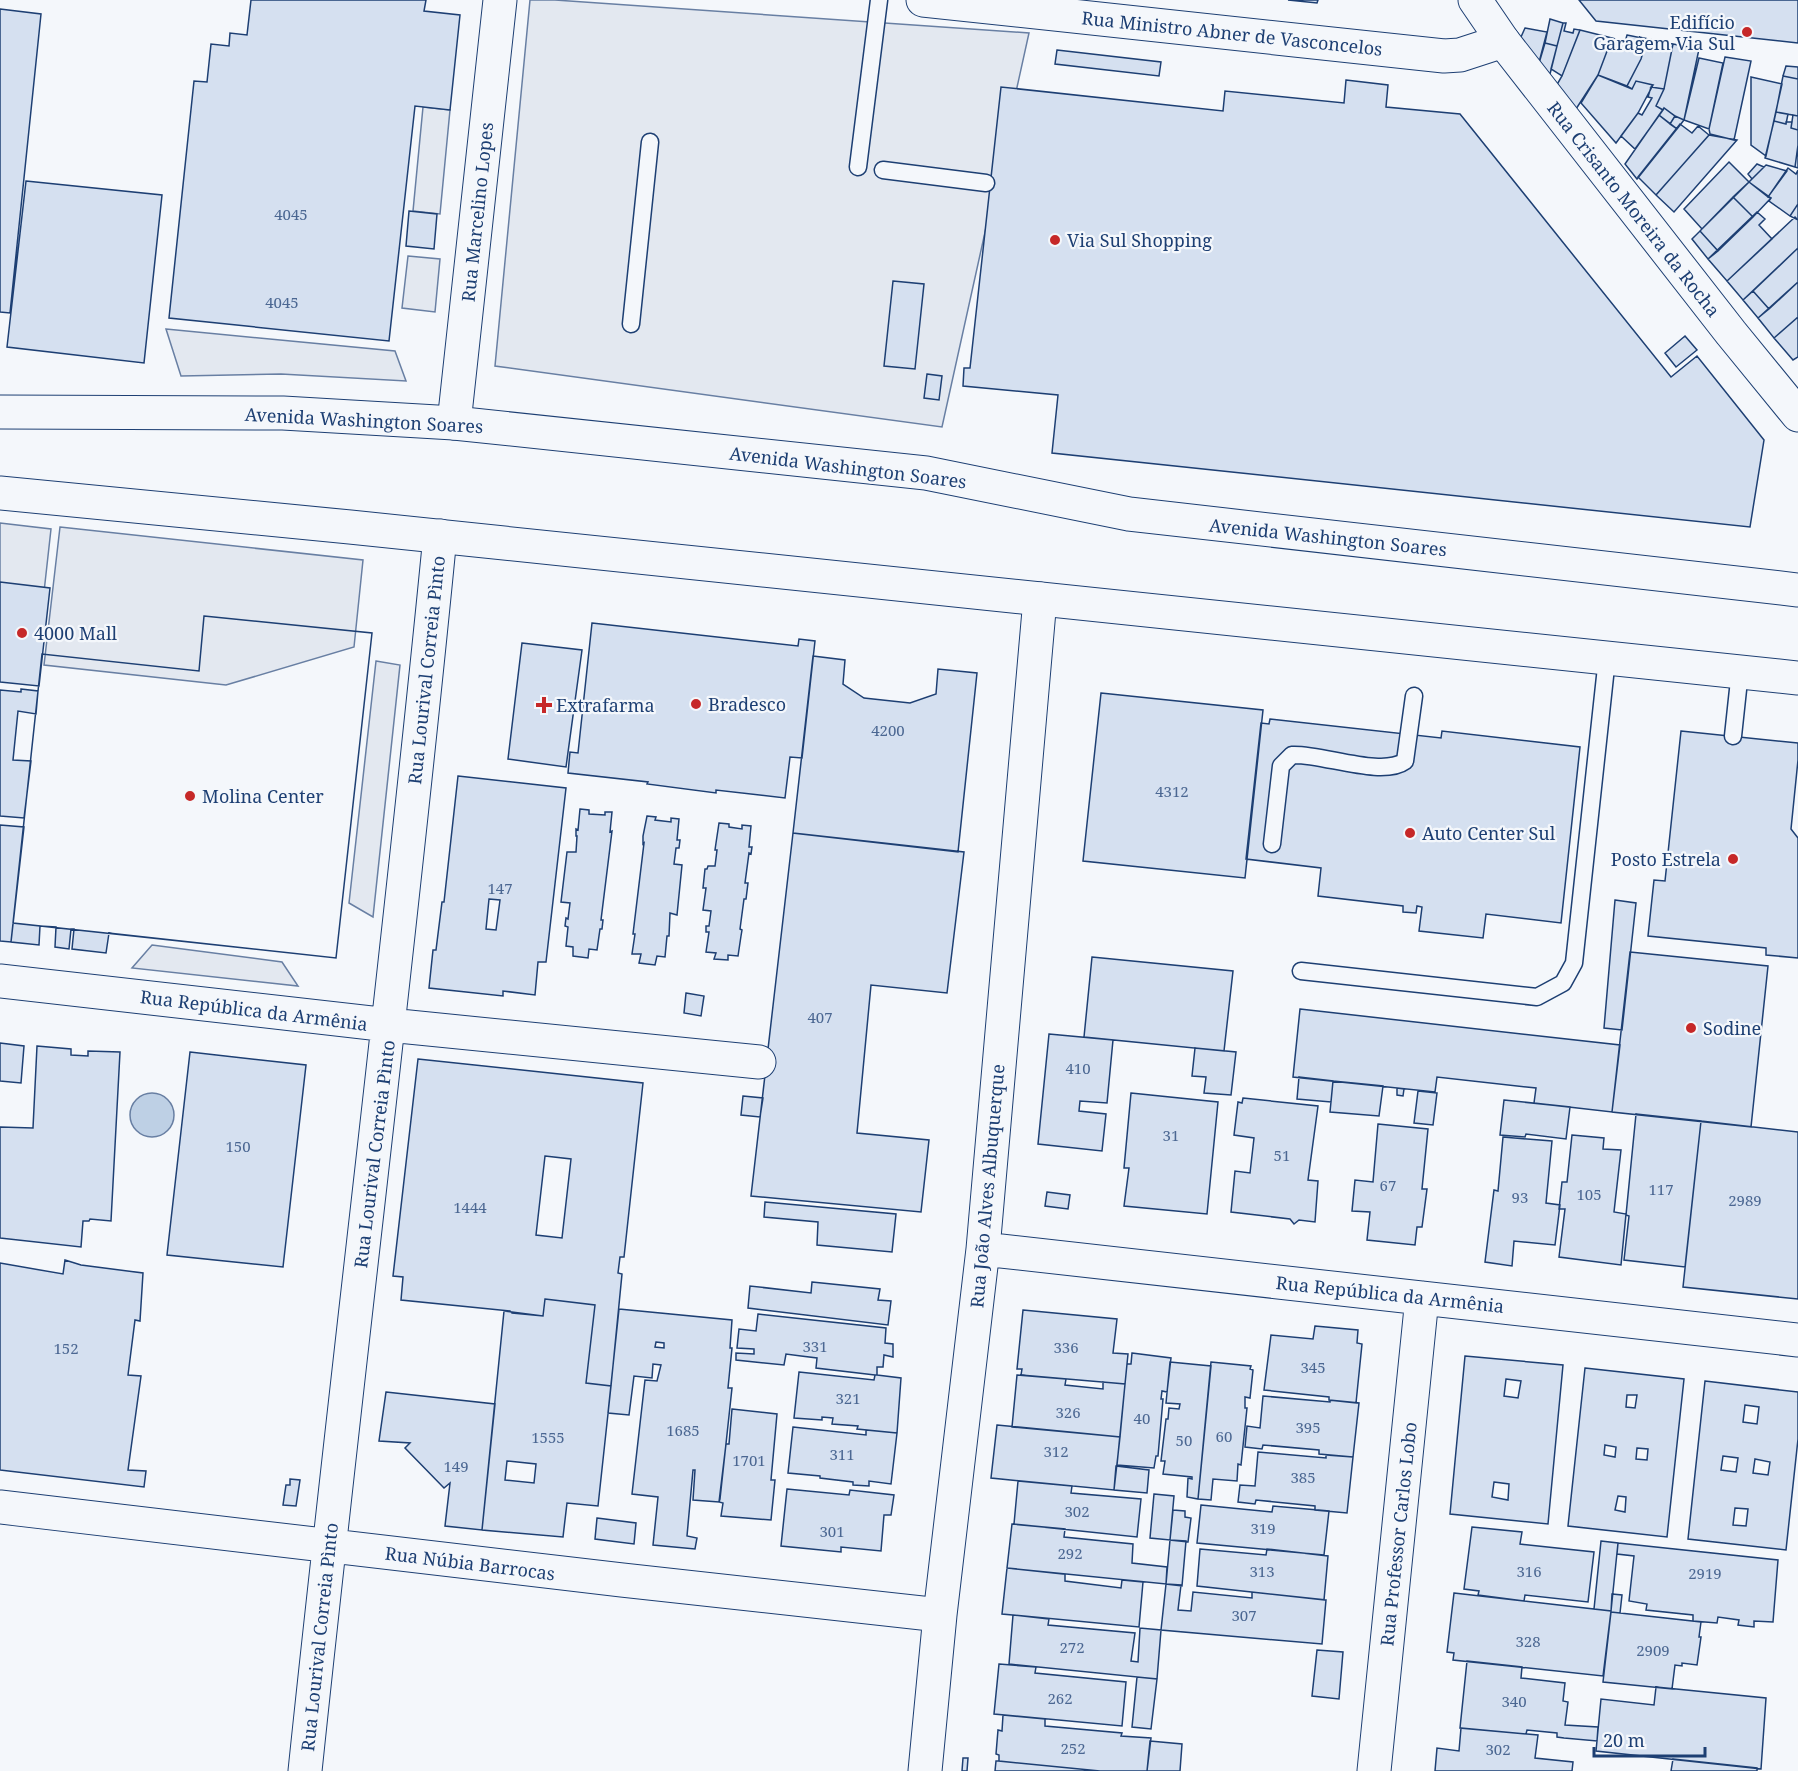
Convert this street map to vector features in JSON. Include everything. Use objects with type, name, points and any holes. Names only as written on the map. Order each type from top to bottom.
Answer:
[{"type":"main road","name":"Rua Marcelino Lopes","points":[[454,423],[500,0]]},
{"type":"main road","name":"Rua Ministro Abner de Vasconcelos","points":[[932,0],[1444,56],[1460,55],[1503,41]]},
{"type":"main road","name":"Rua Crisanto Moreira da Rocha","points":[[1475,0],[1503,41],[1731,333],[1798,415]]},
{"type":"main road","name":"Avenida Washington Soares","points":[[0,412],[283,413],[454,423],[926,473],[1129,514],[1798,590]]},
{"type":"main road","points":[[0,493],[440,536],[1798,678]]},
{"type":"main road","name":"Rua Lourival Correia Pìnto","points":[[305,1771],[389,1025],[440,536]]},
{"type":"main road","name":"Rua João Alves Albuquerque","points":[[925,1771],[940,1615],[983,1249],[1040,599]]},
{"type":"main road","name":"Rua República da Armênia","points":[[0,981],[389,1025],[759,1062]]},
{"type":"main road","name":"Rua República da Armênia","points":[[983,1249],[1798,1340]]},
{"type":"main road","name":"Rua Professor Carlos Lobo","points":[[1374,1771],[1422,1298]]},
{"type":"main road","name":"Rua Núbia Barrocas","points":[[0,1507],[940,1615]]},
{"type":"lane","points":[[858,167],[879,0]]},
{"type":"lane","points":[[631,324],[650,142]]},
{"type":"lane","points":[[883,170],[986,183]]},
{"type":"lane","points":[[1300,971],[1537,997],[1563,983],[1574,963],[1607,657]]},
{"type":"lane","points":[[1733,736],[1740,671]]},
{"type":"lane","points":[[1272,844],[1281,766],[1292,755],[1304,754],[1353,764],[1392,767],[1399,765],[1405,761],[1414,696]]},
{"type":"shaded area","points":[[530,0],[1029,33],[942,427],[495,366]]},
{"type":"shaded area","points":[[423,107],[450,110],[440,214],[413,211]]},
{"type":"shaded area","points":[[408,256],[440,259],[435,312],[402,308]]},
{"type":"shaded area","points":[[166,329],[395,351],[406,381],[281,374],[181,376]]},
{"type":"shaded area","points":[[0,523],[51,529],[44,592],[0,587]]},
{"type":"shaded area","points":[[60,527],[363,560],[354,647],[226,685],[44,665]]},
{"type":"shaded area","points":[[376,661],[400,665],[373,917],[349,903]]},
{"type":"shaded area","points":[[152,945],[282,962],[298,986],[132,968]]},
{"type":"water","points":[[152,1093],[161,1094],[168,1099],[173,1106],[173,1124],[168,1131],[161,1136],[152,1137],[143,1136],[136,1131],[131,1124],[130,1115],[131,1106],[136,1099],[143,1094]]},
{"type":"building","points":[[251,0],[426,0],[424,11],[460,15],[450,110],[415,106],[389,341],[169,318],[194,81],[207,82],[211,44],[229,46],[230,33],[247,35]]},
{"type":"building","points":[[1288,0],[1318,0],[1317,3]]},
{"type":"building","name":"Edifício Garagem Via Sul","points":[[1579,0],[1798,0],[1798,43],[1596,21]]},
{"type":"building","points":[[0,9],[41,14],[10,313],[0,312]]},
{"type":"building","points":[[1550,19],[1563,23],[1557,46],[1545,43]]},
{"type":"building","points":[[1563,23],[1566,23],[1564,31],[1573,33],[1574,29],[1580,30],[1562,76],[1551,69]]},
{"type":"building","points":[[1525,28],[1547,32],[1537,70],[1517,46]]},
{"type":"building","points":[[1580,30],[1612,38],[1598,75],[1576,109],[1555,88]]},
{"type":"building","points":[[1627,35],[1647,39],[1641,59],[1627,86],[1598,75],[1612,38],[1625,42]]},
{"type":"building","points":[[1639,37],[1673,44],[1664,89],[1636,81],[1632,89],[1627,86],[1641,59],[1647,39]]},
{"type":"building","points":[[1545,43],[1557,46],[1549,78],[1537,70]]},
{"type":"building","points":[[1673,44],[1699,49],[1684,120],[1656,106],[1664,89]]},
{"type":"building","points":[[1057,50],[1161,62],[1159,76],[1055,64]]},
{"type":"building","points":[[1725,57],[1751,61],[1734,140],[1710,134],[1709,129]]},
{"type":"building","points":[[1699,58],[1723,63],[1709,129],[1684,120]]},
{"type":"building","points":[[1786,66],[1798,67],[1798,79],[1783,76]]},
{"type":"building","points":[[1598,75],[1632,89],[1636,81],[1653,85],[1638,113],[1616,143],[1581,103]]},
{"type":"building","points":[[1783,76],[1798,79],[1798,116],[1776,112]]},
{"type":"building","points":[[1751,77],[1782,84],[1766,156],[1751,145]]},
{"type":"building","points":[[1346,80],[1388,85],[1386,107],[1460,114],[1671,377],[1697,356],[1764,440],[1750,527],[1052,453],[1058,395],[963,386],[964,368],[970,368],[1001,87],[1223,111],[1225,91],[1344,103]]},
{"type":"building","points":[[1651,87],[1664,89],[1656,106],[1663,110],[1635,149],[1621,136],[1638,113],[1642,115],[1652,98],[1648,97]]},
{"type":"building","points":[[1664,108],[1675,116],[1670,124],[1659,115]]},
{"type":"building","points":[[1776,112],[1788,114],[1786,124],[1774,121]]},
{"type":"building","points":[[1659,115],[1677,129],[1637,179],[1625,164]]},
{"type":"building","points":[[1793,115],[1798,116],[1798,130],[1791,128]]},
{"type":"building","points":[[1675,116],[1684,120],[1677,129],[1670,124]]},
{"type":"building","points":[[1774,121],[1786,124],[1786,122],[1792,122],[1791,128],[1798,130],[1795,167],[1765,158]]},
{"type":"building","points":[[1680,124],[1692,133],[1698,126],[1709,135],[1656,195],[1638,177]]},
{"type":"building","points":[[1709,135],[1737,140],[1674,212],[1656,195]]},
{"type":"building","points":[[1798,145],[1798,168],[1795,167]]},
{"type":"building","points":[[1729,162],[1749,182],[1702,229],[1684,209]]},
{"type":"building","points":[[1757,164],[1764,167],[1752,179],[1748,174]]},
{"type":"building","points":[[1766,165],[1787,171],[1768,197],[1749,182]]},
{"type":"building","points":[[1788,168],[1796,174],[1798,170],[1798,204],[1790,216],[1769,201],[1771,198],[1768,197]]},
{"type":"building","points":[[26,181],[162,195],[144,363],[7,347]]},
{"type":"building","points":[[1749,182],[1771,198],[1753,217],[1733,197]]},
{"type":"building","points":[[1733,197],[1753,217],[1718,251],[1700,231]]},
{"type":"building","points":[[1798,204],[1798,220],[1790,216]]},
{"type":"building","points":[[409,211],[437,214],[434,249],[406,246]]},
{"type":"building","points":[[1757,212],[1765,219],[1759,225],[1772,239],[1727,281],[1708,259]]},
{"type":"building","points":[[1795,217],[1798,220],[1798,248],[1743,300],[1727,281]]},
{"type":"building","points":[[1700,231],[1718,251],[1708,259],[1692,239]]},
{"type":"building","points":[[1798,248],[1798,282],[1769,309],[1753,291]]},
{"type":"building","points":[[893,281],[924,284],[915,369],[884,366]]},
{"type":"building","points":[[1798,282],[1798,317],[1774,338],[1758,318]]},
{"type":"building","points":[[1753,291],[1769,309],[1758,318],[1743,300]]},
{"type":"building","points":[[1798,317],[1798,357],[1793,360],[1774,338]]},
{"type":"building","points":[[1685,336],[1697,350],[1676,367],[1665,353]]},
{"type":"building","points":[[927,374],[942,376],[939,400],[924,398]]},
{"type":"building","name":"4000 Mall","points":[[0,582],[50,588],[39,686],[0,682]]},
{"type":"building","name":"Molina Center","points":[[204,616],[372,633],[336,958],[13,923],[42,654],[199,671]]},
{"type":"building","name":"Molina Center","points":[[204,616],[372,633],[336,958],[109,933],[106,953],[72,949],[74,929],[71,929],[69,949],[55,947],[56,927],[40,926],[39,945],[11,942],[42,654],[199,671]]},
{"type":"building","name":"Bradesco","points":[[592,623],[798,646],[799,639],[815,641],[802,758],[790,757],[785,798],[716,790],[716,793],[568,773],[570,752],[578,753]]},
{"type":"building","name":"Extrafarma","points":[[522,643],[582,650],[566,767],[508,759]]},
{"type":"building","points":[[813,656],[845,660],[843,684],[864,698],[910,703],[936,694],[938,669],[977,673],[958,852],[793,833]]},
{"type":"building","points":[[21,689],[38,691],[36,714],[18,711],[13,760],[31,761],[24,818],[0,816],[0,690],[21,692]]},
{"type":"building","points":[[1101,693],[1263,710],[1245,878],[1083,861]]},
{"type":"building","name":"Auto Center Sul","points":[[1270,719],[1441,738],[1442,731],[1580,747],[1561,923],[1486,914],[1483,938],[1419,931],[1422,907],[1417,906],[1416,913],[1403,912],[1403,906],[1318,896],[1321,868],[1246,859],[1261,723],[1269,724]]},
{"type":"building","name":"Posto Estrela","points":[[1681,731],[1798,743],[1791,829],[1798,838],[1798,958],[1766,955],[1766,948],[1648,936],[1654,880],[1665,881]]},
{"type":"building","points":[[458,776],[566,788],[546,962],[538,962],[535,995],[503,991],[503,996],[429,988],[433,950],[436,950],[442,902],[444,902]],"holes":[[[489,899],[500,900],[496,930],[486,929]]]},
{"type":"building","points":[[580,809],[589,810],[589,814],[605,815],[605,812],[612,812],[602,929],[600,929],[597,950],[589,949],[588,958],[573,956],[573,947],[566,946],[568,927],[565,926],[570,903],[561,902],[567,852],[576,852],[576,829],[578,830]]},
{"type":"building","points":[[647,816],[656,817],[655,820],[671,822],[671,818],[679,819],[677,840],[680,840],[679,848],[676,848],[674,864],[682,865],[677,915],[670,913],[665,957],[657,956],[655,965],[639,963],[641,954],[632,954],[643,836]]},
{"type":"building","points":[[719,823],[742,829],[742,825],[751,826],[749,847],[752,847],[745,883],[748,883],[738,956],[728,955],[728,960],[714,959],[716,953],[706,952],[709,932],[706,932],[706,926],[709,926],[711,911],[703,910],[706,888],[703,888],[705,869],[708,866],[715,866]]},
{"type":"building","points":[[0,825],[24,827],[11,942],[0,941]]},
{"type":"building","points":[[793,833],[964,852],[947,993],[871,985],[857,1133],[929,1140],[921,1212],[751,1196]]},
{"type":"building","points":[[1615,900],[1636,903],[1622,1030],[1604,1028]]},
{"type":"building","points":[[1630,952],[1768,966],[1751,1127],[1612,1112]]},
{"type":"building","points":[[1092,957],[1233,971],[1224,1051],[1084,1037]]},
{"type":"building","points":[[686,993],[704,996],[701,1016],[684,1013]]},
{"type":"building","points":[[1300,1009],[1620,1045],[1612,1112],[1534,1103],[1536,1088],[1437,1077],[1435,1092],[1293,1077]]},
{"type":"building","points":[[1049,1034],[1113,1040],[1107,1103],[1080,1101],[1079,1111],[1106,1114],[1102,1151],[1038,1144]]},
{"type":"building","points":[[0,1043],[24,1046],[21,1083],[0,1081]]},
{"type":"building","points":[[37,1046],[71,1049],[71,1055],[88,1056],[88,1051],[120,1052],[111,1221],[90,1219],[83,1221],[81,1247],[0,1238],[0,1127],[33,1128]]},
{"type":"building","points":[[1195,1048],[1236,1052],[1231,1095],[1204,1093],[1206,1077],[1192,1076]]},
{"type":"building","points":[[190,1052],[306,1065],[283,1267],[167,1255]]},
{"type":"building","points":[[418,1059],[643,1083],[624,1257],[620,1257],[618,1273],[622,1274],[611,1386],[586,1383],[595,1305],[545,1299],[543,1316],[401,1300],[403,1277],[393,1276]],"holes":[[[545,1156],[571,1159],[562,1238],[536,1235]]]},
{"type":"building","points":[[1299,1077],[1333,1081],[1331,1102],[1297,1099]]},
{"type":"building","points":[[1333,1081],[1383,1086],[1379,1116],[1330,1112]]},
{"type":"building","points":[[1397,1088],[1404,1089],[1403,1096],[1397,1095]]},
{"type":"building","points":[[1418,1091],[1437,1093],[1433,1125],[1414,1123]]},
{"type":"building","points":[[1131,1093],[1218,1102],[1207,1214],[1124,1206],[1129,1168],[1124,1168]]},
{"type":"building","points":[[743,1096],[763,1098],[760,1117],[741,1115]]},
{"type":"building","points":[[1243,1098],[1318,1106],[1308,1180],[1318,1181],[1315,1222],[1299,1220],[1294,1224],[1290,1219],[1231,1212],[1235,1171],[1250,1173],[1254,1138],[1234,1135],[1238,1102],[1242,1103]]},
{"type":"building","points":[[1504,1100],[1570,1107],[1566,1139],[1526,1134],[1525,1137],[1500,1135]]},
{"type":"building","points":[[1636,1114],[1701,1121],[1685,1267],[1624,1260]]},
{"type":"building","points":[[1701,1121],[1798,1132],[1798,1299],[1683,1287]]},
{"type":"building","points":[[1378,1124],[1428,1129],[1422,1189],[1427,1189],[1422,1227],[1417,1227],[1415,1245],[1367,1240],[1370,1212],[1352,1211],[1355,1180],[1373,1182]]},
{"type":"building","points":[[1572,1135],[1604,1138],[1603,1149],[1621,1150],[1614,1212],[1626,1214],[1621,1265],[1559,1257],[1565,1209],[1559,1209],[1562,1182],[1567,1182]]},
{"type":"building","points":[[1503,1137],[1552,1141],[1546,1203],[1560,1205],[1555,1245],[1514,1241],[1512,1266],[1485,1262],[1494,1190],[1498,1191]]},
{"type":"building","points":[[1047,1192],[1070,1195],[1068,1209],[1045,1206]]},
{"type":"building","points":[[765,1202],[896,1214],[892,1252],[817,1245],[818,1222],[764,1217]]},
{"type":"building","points":[[65,1260],[81,1265],[143,1273],[140,1321],[135,1320],[128,1375],[141,1376],[128,1470],[146,1471],[144,1487],[0,1470],[0,1263],[63,1274]]},
{"type":"building","points":[[812,1282],[880,1289],[878,1300],[891,1301],[888,1325],[748,1308],[750,1286],[811,1293]]},
{"type":"building","points":[[545,1299],[595,1305],[586,1383],[611,1386],[598,1506],[567,1503],[563,1537],[482,1530],[504,1311],[543,1316]],"holes":[[[507,1461],[536,1464],[534,1483],[505,1480]]]},
{"type":"building","points":[[619,1309],[732,1320],[728,1388],[732,1388],[720,1499],[719,1502],[693,1500],[695,1470],[693,1470],[687,1536],[697,1538],[695,1549],[653,1545],[658,1497],[632,1494],[645,1380],[657,1381],[661,1365],[653,1364],[652,1378],[634,1376],[629,1415],[608,1413]],"holes":[[[656,1342],[664,1343],[664,1348],[655,1347]]]},
{"type":"building","points":[[1023,1310],[1117,1319],[1113,1353],[1128,1354],[1125,1384],[1021,1375],[1022,1369],[1017,1369]]},
{"type":"building","points":[[758,1314],[886,1328],[885,1343],[893,1344],[893,1357],[884,1355],[883,1367],[877,1367],[877,1375],[816,1368],[817,1358],[786,1354],[784,1365],[736,1360],[736,1353],[754,1354],[754,1349],[737,1348],[739,1329],[756,1331]]},
{"type":"building","points":[[1315,1326],[1358,1330],[1357,1343],[1362,1344],[1356,1403],[1329,1400],[1329,1397],[1264,1390],[1271,1335],[1313,1339]]},
{"type":"building","points":[[1132,1353],[1171,1358],[1167,1392],[1162,1391],[1158,1456],[1156,1456],[1154,1468],[1117,1465],[1127,1364],[1131,1364]]},
{"type":"building","points":[[1465,1356],[1563,1365],[1548,1524],[1450,1514]],"holes":[[[1506,1379],[1521,1381],[1518,1398],[1504,1396]],[[1494,1482],[1509,1484],[1508,1500],[1492,1497]]]},
{"type":"building","points":[[1170,1362],[1211,1366],[1198,1499],[1187,1497],[1188,1478],[1192,1479],[1192,1477],[1163,1474],[1165,1461],[1161,1461],[1166,1419],[1168,1419],[1169,1408],[1179,1409],[1180,1404],[1166,1403]]},
{"type":"building","points":[[1211,1362],[1251,1366],[1250,1369],[1253,1370],[1250,1398],[1245,1397],[1245,1408],[1247,1408],[1237,1481],[1213,1479],[1211,1500],[1198,1499]]},
{"type":"building","points":[[1585,1368],[1684,1379],[1667,1537],[1568,1526]],"holes":[[[1627,1395],[1637,1395],[1635,1408],[1626,1407]],[[1605,1445],[1616,1447],[1615,1457],[1604,1455]],[[1637,1448],[1648,1449],[1647,1460],[1636,1459]],[[1618,1496],[1626,1497],[1625,1512],[1615,1510]]]},
{"type":"building","points":[[799,1372],[874,1380],[875,1375],[901,1378],[897,1433],[832,1424],[833,1418],[822,1417],[822,1420],[794,1418]]},
{"type":"building","points":[[1017,1375],[1066,1379],[1065,1385],[1103,1389],[1103,1382],[1125,1384],[1120,1437],[1012,1427]]},
{"type":"building","points":[[1705,1381],[1798,1392],[1798,1439],[1786,1550],[1688,1539]],"holes":[[[1745,1405],[1759,1407],[1757,1424],[1743,1422]],[[1723,1456],[1738,1458],[1736,1472],[1721,1470]],[[1755,1459],[1770,1462],[1768,1475],[1753,1473]],[[1735,1508],[1748,1509],[1746,1526],[1733,1525]]]},
{"type":"building","points":[[386,1392],[495,1404],[482,1530],[445,1526],[450,1483],[444,1488],[405,1448],[410,1443],[379,1441]]},
{"type":"building","points":[[1263,1396],[1359,1403],[1353,1457],[1319,1454],[1319,1450],[1263,1445],[1262,1449],[1245,1447],[1247,1426],[1260,1428]]},
{"type":"building","points":[[732,1409],[777,1414],[771,1480],[775,1480],[771,1520],[721,1516],[723,1503],[719,1502],[726,1444],[729,1444]]},
{"type":"building","points":[[997,1425],[1120,1437],[1114,1490],[991,1478]]},
{"type":"building","points":[[793,1427],[866,1435],[866,1430],[897,1433],[891,1484],[869,1481],[869,1486],[853,1485],[853,1482],[788,1473]]},
{"type":"building","points":[[1258,1452],[1326,1458],[1326,1455],[1353,1457],[1347,1513],[1315,1510],[1315,1506],[1256,1500],[1255,1504],[1238,1502],[1240,1485],[1255,1486]]},
{"type":"building","points":[[1116,1466],[1149,1470],[1147,1493],[1114,1490]]},
{"type":"building","points":[[290,1479],[300,1480],[296,1506],[283,1505],[286,1485],[290,1485]]},
{"type":"building","points":[[1018,1481],[1072,1486],[1071,1493],[1141,1499],[1137,1537],[1014,1524]]},
{"type":"building","points":[[787,1489],[849,1495],[850,1490],[894,1495],[891,1515],[884,1515],[881,1551],[841,1547],[841,1552],[781,1546]]},
{"type":"building","points":[[1154,1494],[1174,1496],[1170,1540],[1150,1538]]},
{"type":"building","points":[[1201,1505],[1272,1512],[1273,1506],[1329,1511],[1324,1555],[1197,1543]]},
{"type":"building","points":[[1173,1510],[1185,1511],[1185,1517],[1191,1518],[1188,1542],[1170,1540]]},
{"type":"building","points":[[597,1518],[636,1523],[634,1544],[595,1539]]},
{"type":"building","points":[[1012,1524],[1065,1529],[1064,1537],[1133,1544],[1132,1563],[1167,1567],[1166,1584],[1007,1568]]},
{"type":"building","points":[[1472,1527],[1522,1532],[1520,1544],[1594,1552],[1588,1602],[1525,1595],[1524,1601],[1478,1595],[1479,1591],[1464,1589]]},
{"type":"building","points":[[1170,1540],[1186,1541],[1182,1586],[1166,1584]]},
{"type":"building","points":[[1601,1541],[1618,1543],[1611,1611],[1594,1609]]},
{"type":"building","points":[[1618,1543],[1778,1560],[1773,1622],[1754,1621],[1754,1627],[1738,1625],[1739,1620],[1718,1617],[1717,1623],[1693,1621],[1693,1615],[1646,1610],[1647,1604],[1629,1601],[1634,1556],[1617,1554]]},
{"type":"building","points":[[1200,1549],[1266,1555],[1267,1549],[1328,1556],[1324,1600],[1197,1586]]},
{"type":"building","points":[[1007,1568],[1065,1574],[1065,1581],[1121,1588],[1122,1580],[1143,1582],[1139,1627],[1002,1614]]},
{"type":"building","points":[[1166,1584],[1181,1585],[1178,1610],[1191,1611],[1193,1592],[1252,1598],[1252,1592],[1326,1600],[1322,1644],[1161,1630]]},
{"type":"building","points":[[1454,1593],[1611,1611],[1603,1676],[1453,1660],[1454,1653],[1447,1652]]},
{"type":"building","points":[[1612,1594],[1622,1595],[1620,1613],[1611,1612]]},
{"type":"building","points":[[1611,1612],[1701,1622],[1697,1665],[1682,1663],[1682,1666],[1675,1665],[1672,1689],[1603,1682]]},
{"type":"building","points":[[1013,1615],[1049,1619],[1048,1625],[1135,1633],[1131,1661],[1138,1662],[1140,1628],[1161,1630],[1157,1679],[1009,1664]]},
{"type":"building","points":[[1317,1650],[1343,1652],[1339,1699],[1312,1696]]},
{"type":"building","points":[[1467,1661],[1522,1667],[1521,1678],[1565,1683],[1563,1701],[1568,1702],[1565,1725],[1598,1727],[1597,1741],[1557,1737],[1557,1733],[1527,1730],[1526,1734],[1460,1728]]},
{"type":"building","points":[[999,1664],[1036,1667],[1035,1673],[1126,1682],[1122,1726],[994,1714]]},
{"type":"building","points":[[1137,1677],[1157,1679],[1151,1729],[1132,1727]]},
{"type":"building","points":[[1656,1687],[1766,1698],[1761,1769],[1596,1751],[1601,1699],[1654,1705]]},
{"type":"building","points":[[1003,1715],[1045,1719],[1045,1726],[1151,1738],[1147,1771],[1100,1771],[999,1761],[999,1755],[996,1754],[998,1730],[1002,1731]]},
{"type":"building","points":[[1461,1728],[1538,1735],[1535,1758],[1573,1762],[1572,1771],[1435,1771],[1437,1748],[1459,1751]]},
{"type":"building","points":[[1150,1741],[1182,1744],[1180,1771],[1147,1771]]},
{"type":"building","points":[[963,1758],[968,1758],[967,1771],[962,1771]]},
{"type":"building","points":[[1673,1759],[1757,1768],[1757,1771],[1671,1771]]},
{"type":"building","points":[[996,1761],[999,1761],[1100,1771],[995,1771]]},
{"type":"place","name":"Edifício Garagem Via Sul","points":[[1747,32]]},
{"type":"place","name":"Via Sul Shopping","points":[[1055,240]]},
{"type":"place","name":"4000 Mall","points":[[22,633]]},
{"type":"place","name":"Bradesco","points":[[696,704]]},
{"type":"place","name":"Extrafarma","points":[[544,705]]},
{"type":"place","name":"Molina Center","points":[[190,796]]},
{"type":"place","name":"Auto Center Sul","points":[[1410,833]]},
{"type":"place","name":"Posto Estrela","points":[[1733,859]]},
{"type":"place","name":"Sodine","points":[[1691,1028]]}]
